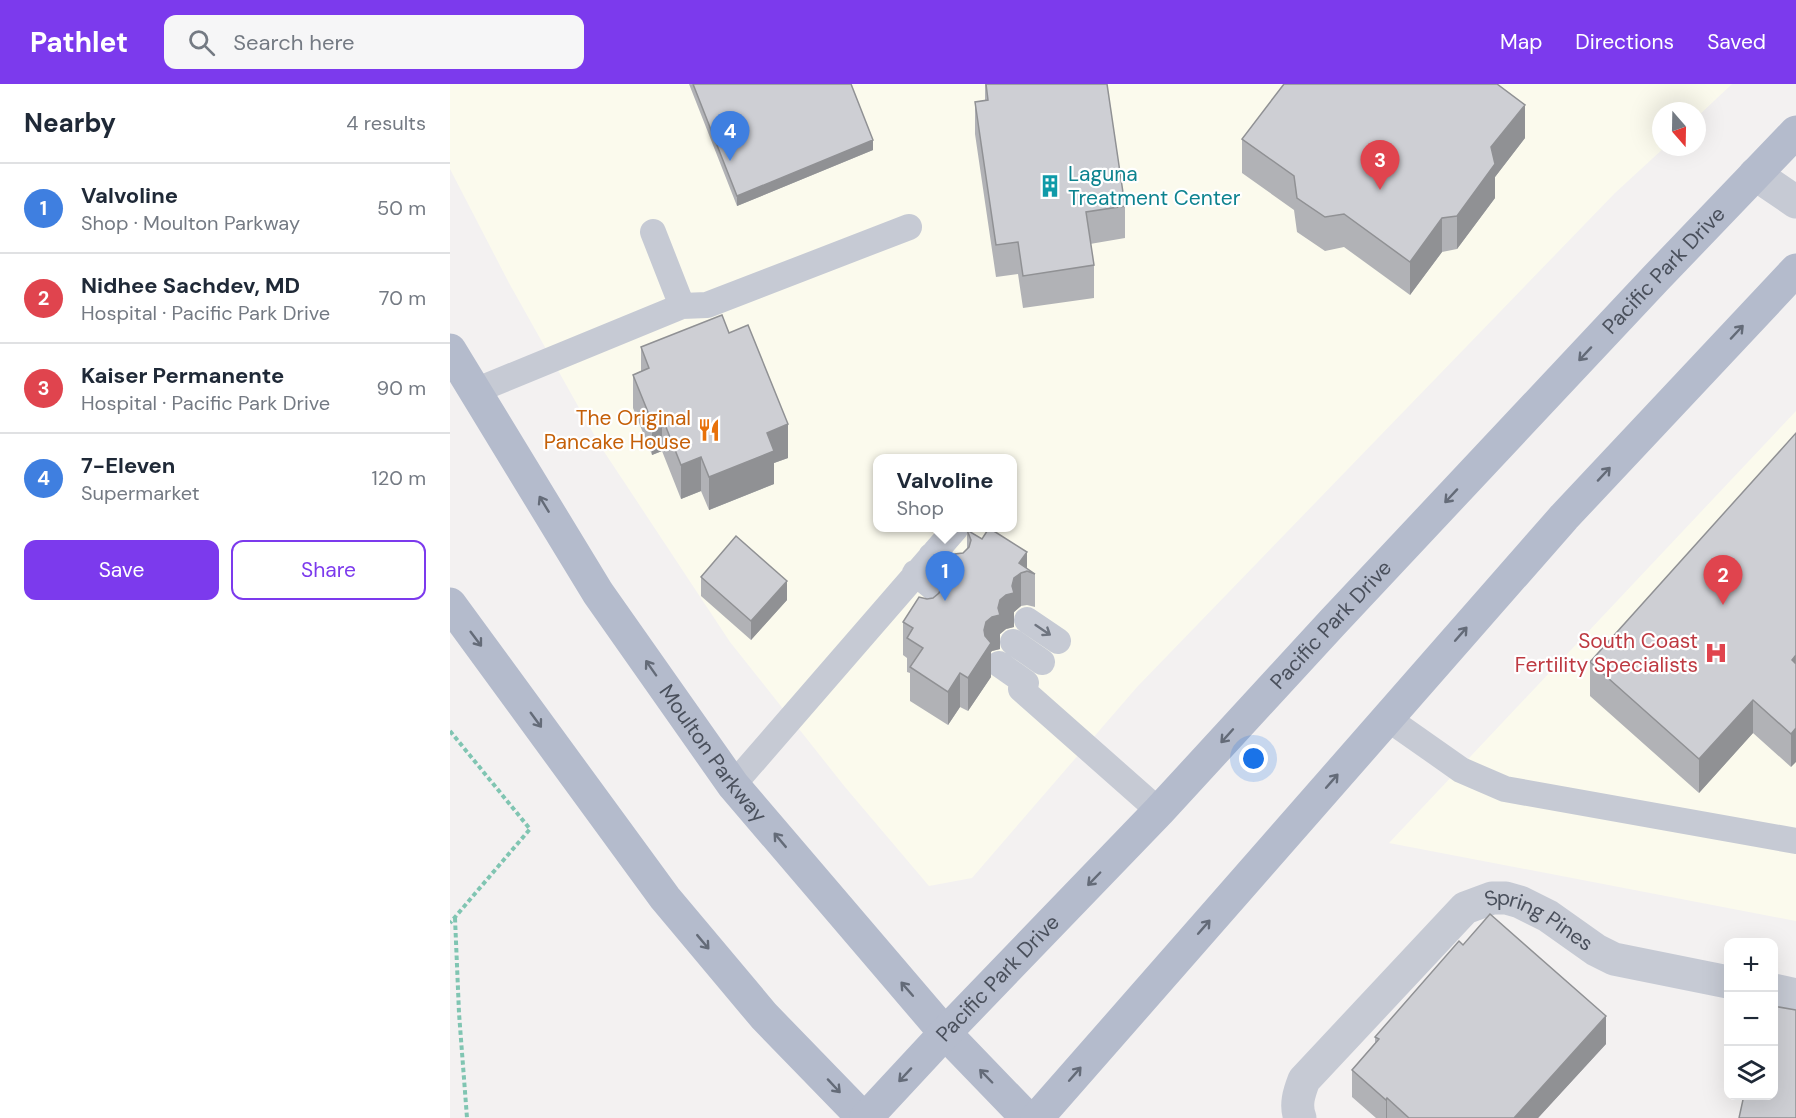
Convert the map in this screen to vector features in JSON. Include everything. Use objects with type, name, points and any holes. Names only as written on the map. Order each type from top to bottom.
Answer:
[{"type":"main road","name":"Pacific Park Drive","points":[[865,1118],[1160,811],[1332,623],[1796,132]]},
{"type":"main road","points":[[1036,1118],[1564,517],[1796,270]]},
{"type":"main road","name":"Moulton Parkway","points":[[450,350],[598,593],[733,785],[945,1033],[1027,1118]]},
{"type":"main road","points":[[450,604],[665,898],[764,1016],[865,1118]]},
{"type":"street","points":[[1755,174],[1796,202]]},
{"type":"street","name":"Spring Pines","points":[[1299,1115],[1298,1095],[1304,1080],[1465,908],[1486,900],[1506,898],[1533,907],[1596,950],[1614,959],[1724,981]]},
{"type":"street","points":[[1778,991],[1796,995]]},
{"type":"lane","points":[[475,391],[682,306],[707,305],[909,227]]},
{"type":"lane","points":[[653,232],[682,306]]},
{"type":"lane","points":[[733,785],[952,532]]},
{"type":"lane","points":[[923,565],[956,573]]},
{"type":"lane","points":[[923,565],[942,595]]},
{"type":"lane","points":[[896,597],[920,612]]},
{"type":"lane","points":[[1027,620],[1058,641]]},
{"type":"lane","points":[[1013,642],[1042,662]]},
{"type":"lane","points":[[999,664],[1160,811]]},
{"type":"lane","points":[[1387,718],[1461,770],[1505,789],[1796,841]]},
{"type":"path","points":[[450,731],[530,829],[450,923]]},
{"type":"path","points":[[454,918],[467,1118]]},
{"type":"shaded area","points":[[450,84],[1732,84],[1706,109],[1706,102],[1652,102],[1652,156],[1655,156],[1615,193],[1137,687],[972,878],[929,886],[845,787],[730,642],[601,447],[509,283],[450,169]]},
{"type":"shaded area","points":[[1796,411],[1796,921],[1389,843]]},
{"type":"building","points":[[693,84],[851,84],[873,140],[737,196]]},
{"type":"building","name":"Laguna Treatment Center","points":[[986,84],[1107,84],[1125,206],[1086,212],[1094,265],[1023,276],[1018,242],[996,245],[975,102],[988,100]]},
{"type":"building","points":[[1284,84],[1497,84],[1525,105],[1491,147],[1495,164],[1457,216],[1442,218],[1410,262],[1344,214],[1325,217],[1297,198],[1294,176],[1242,139]]},
{"type":"building","name":"The Original Pancake House","points":[[722,315],[729,333],[748,325],[788,424],[767,433],[774,451],[709,477],[701,457],[681,465],[662,417],[652,422],[633,375],[649,368],[641,347]]},
{"type":"building","points":[[1796,433],[1796,655],[1792,660],[1796,664],[1796,728],[1791,734],[1753,700],[1699,759],[1590,662]]},
{"type":"building","points":[[968,532],[982,539],[986,532],[995,532],[1027,552],[1019,563],[1035,574],[1027,571],[1014,578],[1012,586],[1014,593],[1000,600],[998,608],[1000,615],[986,622],[985,636],[991,643],[968,678],[960,673],[948,692],[910,667],[923,648],[907,638],[913,628],[903,622],[919,597],[933,598],[939,593],[942,585],[939,576],[947,576],[953,571],[957,563],[955,554],[963,553],[969,547],[971,540]]},
{"type":"building","points":[[736,536],[787,581],[751,621],[701,577]]},
{"type":"building","points":[[1490,914],[1606,1016],[1514,1118],[1409,1118],[1352,1070],[1379,1039],[1375,1037],[1459,941],[1463,945]]},
{"type":"building","points":[[1778,1007],[1796,1010],[1796,1118],[1739,1118],[1743,1100],[1778,1100]]},
{"type":"place","name":"7-Eleven","points":[[730,161]]},
{"type":"place","name":"Laguna Treatment Center","points":[[1050,186]]},
{"type":"place","name":"Kaiser Permanente","points":[[1380,190]]},
{"type":"place","name":"The Original Pancake House","points":[[709,430]]},
{"type":"place","name":"Valvoline","points":[[945,601]]},
{"type":"place","name":"Nidhee Sachdev, MD","points":[[1723,605]]},
{"type":"place","name":"South Coast Fertility Specialists","points":[[1716,653]]}]
